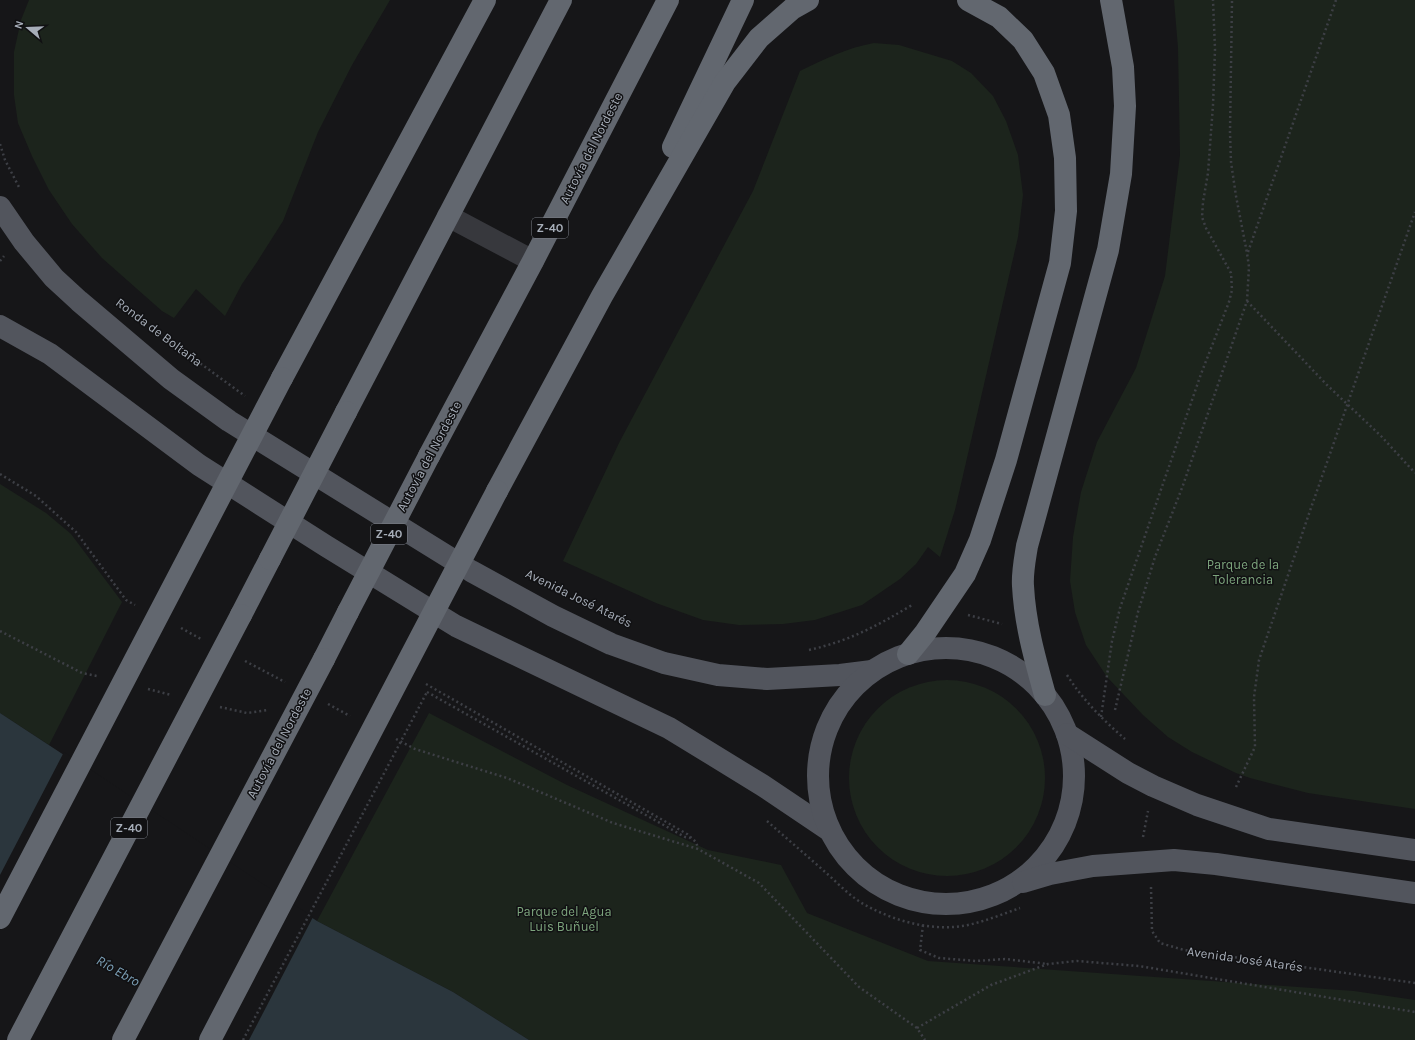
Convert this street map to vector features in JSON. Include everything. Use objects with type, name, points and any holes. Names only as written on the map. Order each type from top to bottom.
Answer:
[{"type":"highway","points":[[0,918],[282,378],[485,0]]},
{"type":"highway","name":"Z-40","points":[[18,1040],[561,0]]},
{"type":"highway","name":"Autovía del Nordeste","points":[[123,1040],[533,261],[668,0]]},
{"type":"highway","points":[[602,296],[743,0]]},
{"type":"highway","points":[[210,1040],[496,491],[602,296],[726,82],[759,38],[792,9],[808,0]]},
{"type":"highway","points":[[908,654],[925,633],[965,574],[980,540],[1006,460],[1060,263],[1066,211],[1065,158],[1059,115],[1044,73],[1023,40],[999,17],[968,0]]},
{"type":"highway","points":[[1045,695],[1027,628],[1023,584],[1027,546],[1108,250],[1121,174],[1125,106],[1123,75],[1111,0]]},
{"type":"main road","name":"Ronda de Boltaña","points":[[0,207],[24,242],[54,278],[79,301],[171,378],[229,421],[353,497]]},
{"type":"main road","points":[[0,326],[50,354],[200,465],[326,546],[456,626],[669,728],[779,796],[829,830]]},
{"type":"main road","name":"Avenida José Atarés","points":[[353,497],[472,571],[553,616],[611,644],[664,663],[718,675],[767,679],[872,671]]},
{"type":"main road","points":[[1016,884],[1042,861],[1061,833],[1071,801],[1074,767],[1067,734],[1058,714],[1045,695],[1023,674],[997,658],[968,650],[938,648],[908,654],[872,671],[846,696],[828,726],[818,760],[819,796],[829,830],[849,861],[877,885],[910,900],[947,905],[983,899],[1016,884],[1050,874],[1093,866],[1174,860],[1216,864],[1415,893]]},
{"type":"main road","points":[[1067,734],[1128,773],[1153,786],[1197,805],[1269,829],[1415,850]]},
{"type":"lane","points":[[448,216],[533,261]]},
{"type":"path","points":[[1101,718],[1112,641],[1120,608],[1193,396],[1229,302],[1232,290],[1231,273],[1206,228],[1202,217],[1213,105],[1215,49],[1213,0]]},
{"type":"path","points":[[1115,710],[1138,612],[1155,557],[1187,475],[1247,301],[1249,267],[1231,162],[1232,0]]},
{"type":"path","points":[[1247,253],[1336,0]]},
{"type":"path","points":[[0,144],[5,160],[23,195]]},
{"type":"path","points":[[1236,787],[1255,747],[1254,697],[1260,660],[1296,551],[1415,212]]},
{"type":"path","points":[[1247,301],[1327,385],[1381,436],[1415,473]]},
{"type":"path","name":"Ronda de Boltaña","points":[[156,331],[250,400]]},
{"type":"path","points":[[802,651],[825,646],[855,636],[885,621],[923,598],[956,612],[1017,628],[1027,628]]},
{"type":"path","points":[[0,631],[82,673],[104,678]]},
{"type":"path","points":[[1065,671],[1078,693],[1101,718],[1132,743]]},
{"type":"path","points":[[426,684],[687,834],[696,842],[698,849],[758,883],[859,987],[917,1028],[925,1040]]},
{"type":"path","points":[[142,687],[172,695]]},
{"type":"path","points":[[243,1040],[427,692],[685,837],[692,838]]},
{"type":"path","points":[[217,706],[247,713],[271,710]]},
{"type":"path","name":"Avenida José Atarés","points":[[1153,786],[1142,840],[1150,881],[1152,931],[1160,943],[1184,950],[1415,983]]},
{"type":"path","points":[[923,925],[920,950],[939,958],[976,961],[1005,959],[1048,964],[1077,961],[1139,966],[1415,1012]]},
{"type":"path","points":[[917,1028],[991,985],[1048,964]]},
{"type":"green space","points":[[29,0],[390,0],[352,65],[318,132],[283,221],[242,284],[225,316],[196,289],[174,318],[162,311],[102,258],[72,224],[49,190],[18,123],[14,95],[14,52],[21,20]]},
{"type":"green space","name":"Parque de la Tolerancia","points":[[1174,0],[1415,0],[1415,809],[1308,793],[1250,778],[1192,752],[1168,737],[1143,715],[1107,677],[1086,645],[1075,612],[1070,581],[1073,537],[1081,492],[1097,442],[1136,368],[1165,276],[1180,155],[1178,48]]},
{"type":"green space","points":[[874,43],[899,45],[952,61],[971,73],[993,96],[1006,121],[1018,155],[1023,195],[1018,237],[955,510],[940,557],[928,547],[916,564],[900,579],[862,605],[815,620],[783,624],[739,625],[703,620],[656,603],[563,561],[619,443],[753,191],[800,71],[845,51]]},
{"type":"green space","points":[[0,484],[46,513],[71,534],[122,602],[49,745],[0,713]]},
{"type":"green space","points":[[937,680],[957,680],[985,687],[993,691],[1002,696],[1023,716],[1029,723],[1038,740],[1045,768],[1045,788],[1038,816],[1029,833],[1009,854],[1002,860],[985,869],[957,876],[937,876],[909,869],[892,860],[865,833],[856,816],[853,806],[849,788],[849,768],[856,740],[865,723],[892,696],[909,687],[919,684]]},
{"type":"green space","name":"Parque del Agua Luis Buñuel","points":[[429,713],[567,785],[708,850],[781,865],[807,913],[928,961],[1354,991],[1415,1000],[1415,1040],[529,1040],[453,992],[317,921]]},
{"type":"water","name":"Río Ebro","points":[[0,713],[317,921],[453,992],[529,1040],[0,1040]]},
{"type":"pier","points":[[64,752],[313,917],[249,1040],[0,1040],[0,875]]}]
